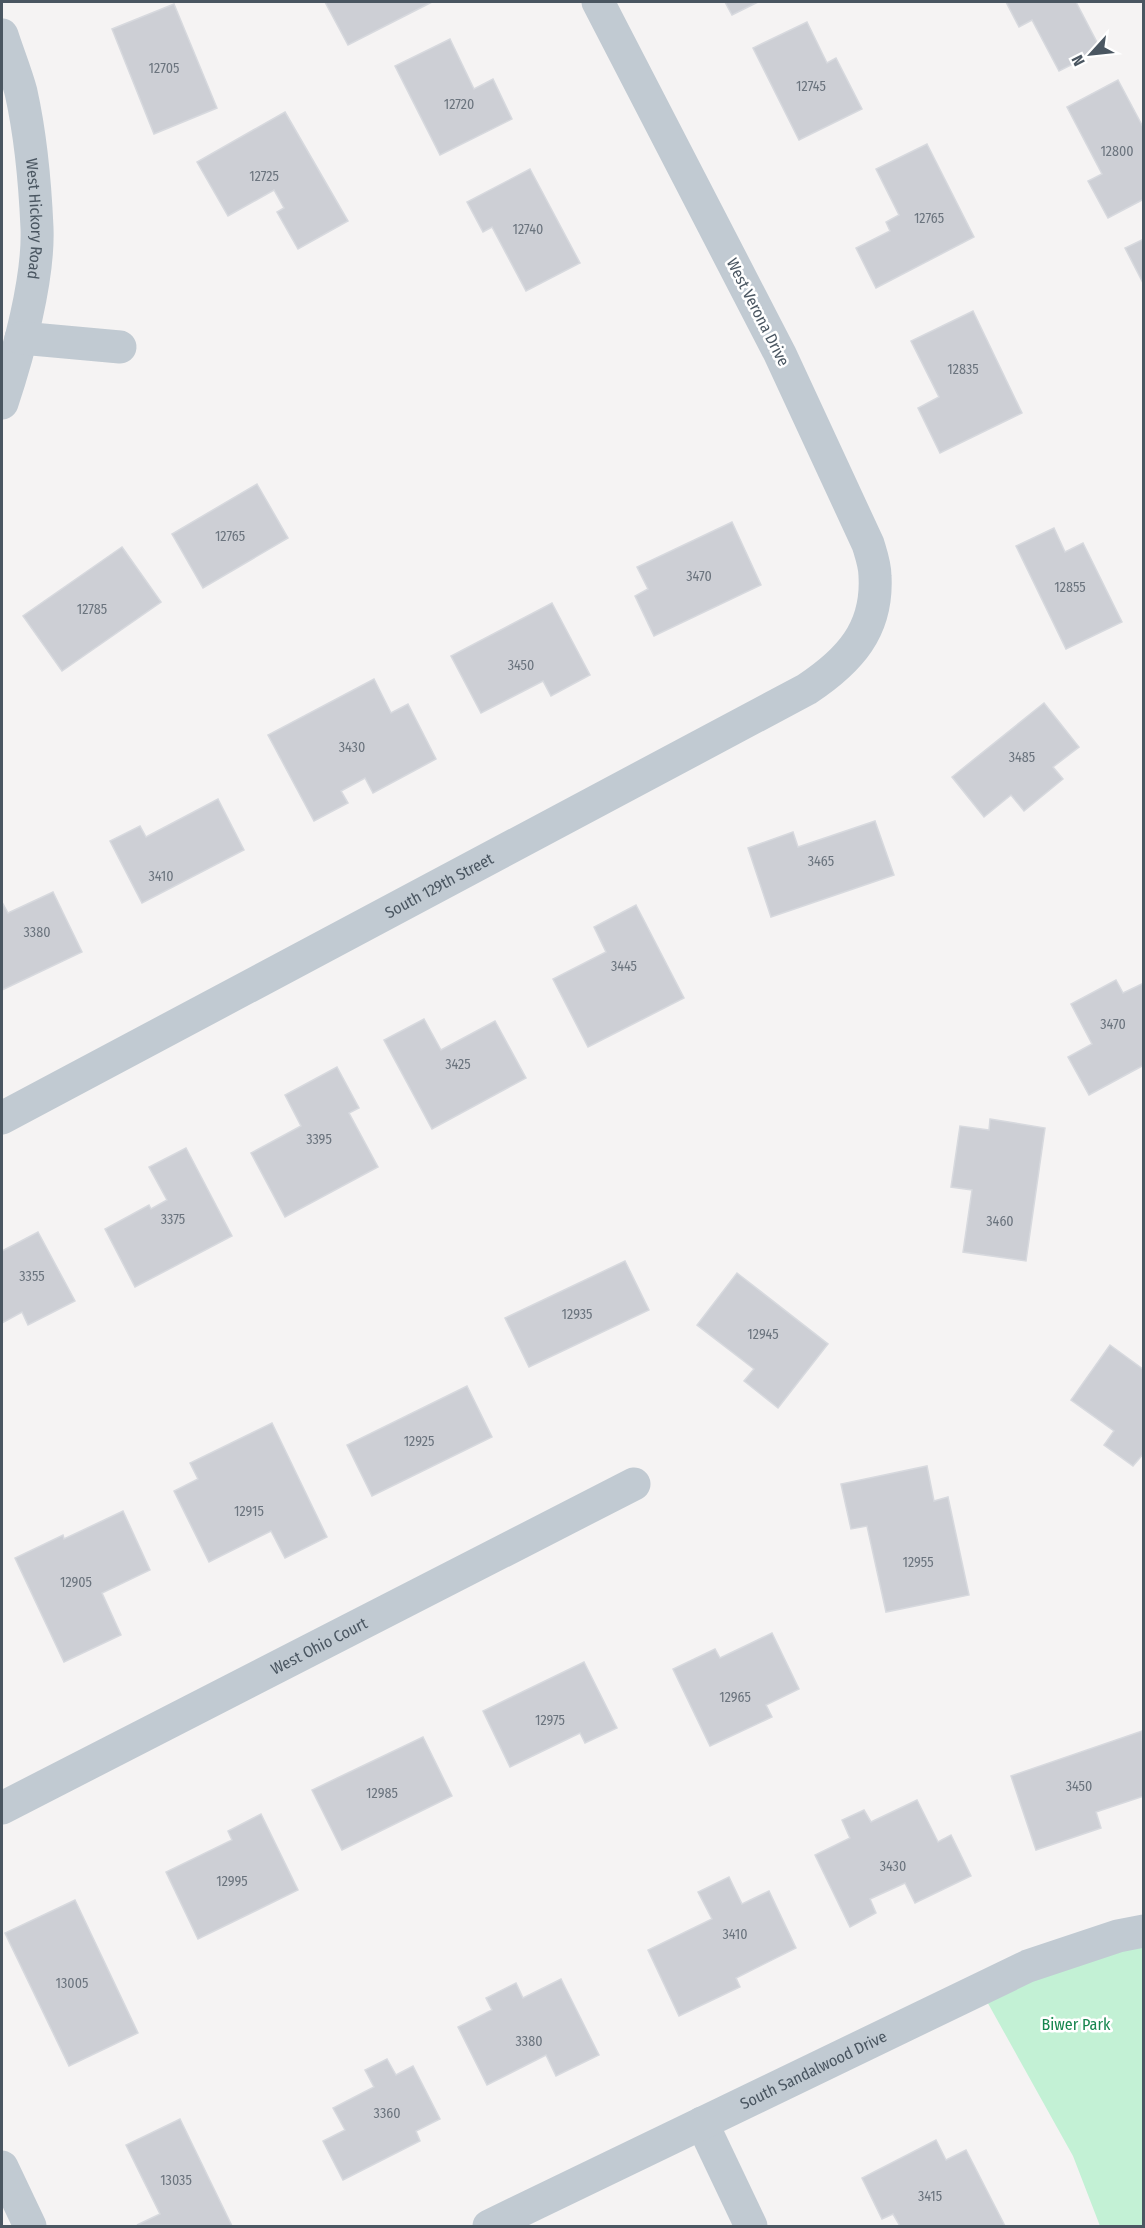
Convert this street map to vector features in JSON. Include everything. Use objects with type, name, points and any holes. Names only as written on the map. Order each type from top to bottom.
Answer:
[{"type":"street","name":"West Verona Drive","points":[[598,2],[780,354],[868,544],[875,575],[874,605],[870,621],[863,634]]},
{"type":"street","name":"West Hickory Road","points":[[2,35],[20,90],[34,170],[37,229],[34,269],[21,338],[2,403]]},
{"type":"street","points":[[21,338],[120,347]]},
{"type":"street","name":"South 129th Street","points":[[2,1118],[807,689],[833,672],[855,649],[863,634]]},
{"type":"street","name":"West Ohio Court","points":[[2,1808],[634,1484]]},
{"type":"street","name":"South Sandalwood Drive","points":[[489,2226],[1028,1966],[1118,1936],[1143,1931]]},
{"type":"street","points":[[702,2123],[751,2226]]},
{"type":"street","points":[[2,2166],[30,2226]]},
{"type":"green space","name":"Biwer Park","points":[[1143,1931],[1143,2226],[1100,2226],[1073,2156],[980,1989]]},
{"type":"building","points":[[325,2],[432,2],[348,45]]},
{"type":"building","points":[[725,2],[758,2],[732,15]]},
{"type":"building","points":[[1006,2],[1076,2],[1101,50],[1059,71],[1032,20],[1019,27]]},
{"type":"building","points":[[174,4],[217,108],[154,134],[112,29]]},
{"type":"building","points":[[807,22],[827,63],[836,58],[862,109],[799,140],[753,48]]},
{"type":"building","points":[[450,39],[474,89],[493,79],[512,119],[440,155],[395,66]]},
{"type":"building","points":[[1118,80],[1144,129],[1144,199],[1108,218],[1088,181],[1102,174],[1067,107]]},
{"type":"building","points":[[285,112],[348,221],[298,249],[277,212],[284,208],[274,190],[228,216],[197,162]]},
{"type":"building","points":[[927,144],[974,237],[876,288],[856,248],[890,231],[886,222],[899,215],[876,169]]},
{"type":"building","points":[[530,169],[580,263],[526,291],[492,227],[483,232],[467,202]]},
{"type":"building","points":[[1144,239],[1144,285],[1125,248]]},
{"type":"building","points":[[973,311],[1022,413],[940,453],[918,408],[939,397],[911,341]]},
{"type":"building","points":[[257,484],[288,538],[203,588],[172,534]]},
{"type":"building","points":[[732,522],[761,585],[654,636],[635,596],[648,589],[637,567]]},
{"type":"building","points":[[1054,528],[1065,552],[1083,543],[1122,622],[1066,649],[1016,546]]},
{"type":"building","points":[[122,547],[161,602],[62,671],[23,616]]},
{"type":"building","points":[[552,603],[590,675],[551,696],[543,681],[481,713],[451,656]]},
{"type":"building","points":[[374,679],[391,713],[408,704],[436,759],[373,793],[365,778],[341,791],[348,803],[314,821],[268,735]]},
{"type":"building","points":[[1044,703],[1079,747],[1053,767],[1063,779],[1024,811],[1011,795],[984,817],[952,777]]},
{"type":"building","points":[[218,799],[244,850],[142,903],[110,841],[140,826],[146,837]]},
{"type":"building","points":[[875,821],[894,875],[771,917],[748,848],[793,832],[798,847]]},
{"type":"building","points":[[53,892],[82,952],[2,990],[2,902],[8,913]]},
{"type":"building","points":[[636,905],[684,998],[588,1047],[553,979],[606,952],[594,927]]},
{"type":"building","points":[[1116,980],[1123,993],[1144,983],[1144,1065],[1089,1095],[1068,1057],[1092,1044],[1071,1004]]},
{"type":"building","points":[[424,1019],[441,1050],[495,1021],[526,1078],[432,1129],[384,1040]]},
{"type":"building","points":[[337,1067],[359,1108],[349,1113],[378,1167],[285,1217],[251,1153],[301,1126],[285,1095]]},
{"type":"building","points":[[990,1119],[1045,1128],[1026,1261],[963,1252],[972,1190],[951,1187],[960,1126],[989,1130]]},
{"type":"building","points":[[186,1148],[232,1236],[135,1287],[105,1229],[149,1205],[151,1209],[167,1200],[149,1167]]},
{"type":"building","points":[[38,1232],[75,1301],[28,1325],[22,1312],[2,1323],[2,1251]]},
{"type":"building","points":[[625,1261],[649,1310],[529,1367],[505,1318]]},
{"type":"building","points":[[737,1273],[828,1344],[778,1408],[744,1381],[754,1369],[697,1325]]},
{"type":"building","points":[[1110,1345],[1144,1370],[1144,1453],[1133,1466],[1104,1445],[1114,1431],[1071,1400]]},
{"type":"building","points":[[467,1386],[492,1437],[372,1496],[347,1445]]},
{"type":"building","points":[[272,1423],[327,1537],[285,1558],[271,1531],[209,1562],[174,1491],[198,1479],[190,1463]]},
{"type":"building","points":[[927,1466],[934,1501],[948,1497],[969,1595],[886,1612],[867,1526],[851,1529],[841,1484]]},
{"type":"building","points":[[123,1511],[150,1570],[102,1593],[121,1635],[64,1662],[15,1558],[63,1535],[64,1539]]},
{"type":"building","points":[[772,1633],[799,1689],[766,1705],[772,1717],[710,1746],[673,1669],[715,1649],[720,1658]]},
{"type":"building","points":[[584,1662],[617,1728],[585,1743],[580,1733],[510,1767],[483,1711]]},
{"type":"building","points":[[1142,1731],[1144,1796],[1096,1812],[1101,1828],[1036,1850],[1011,1776]]},
{"type":"building","points":[[423,1737],[452,1796],[342,1850],[312,1790]]},
{"type":"building","points":[[917,1800],[938,1842],[951,1835],[971,1876],[915,1903],[905,1883],[870,1899],[876,1913],[850,1927],[815,1855],[850,1838],[842,1820],[864,1810],[871,1822]]},
{"type":"building","points":[[261,1814],[298,1890],[198,1939],[166,1872],[232,1840],[228,1831]]},
{"type":"building","points":[[729,1877],[742,1904],[769,1891],[796,1948],[736,1978],[740,1987],[679,2016],[648,1950],[712,1919],[698,1892]]},
{"type":"building","points":[[75,1900],[138,2033],[69,2066],[5,1933]]},
{"type":"building","points":[[561,1979],[599,2055],[556,2076],[546,2055],[487,2085],[458,2027],[492,2010],[486,1998],[516,1983],[523,1998]]},
{"type":"building","points":[[387,2059],[396,2075],[413,2066],[440,2119],[416,2131],[420,2141],[343,2180],[323,2141],[345,2130],[333,2108],[374,2087],[365,2070]]},
{"type":"building","points":[[180,2119],[232,2226],[137,2225],[160,2214],[126,2145]]},
{"type":"building","points":[[936,2140],[946,2160],[966,2150],[1005,2226],[900,2226],[893,2214],[882,2219],[862,2178]]}]
